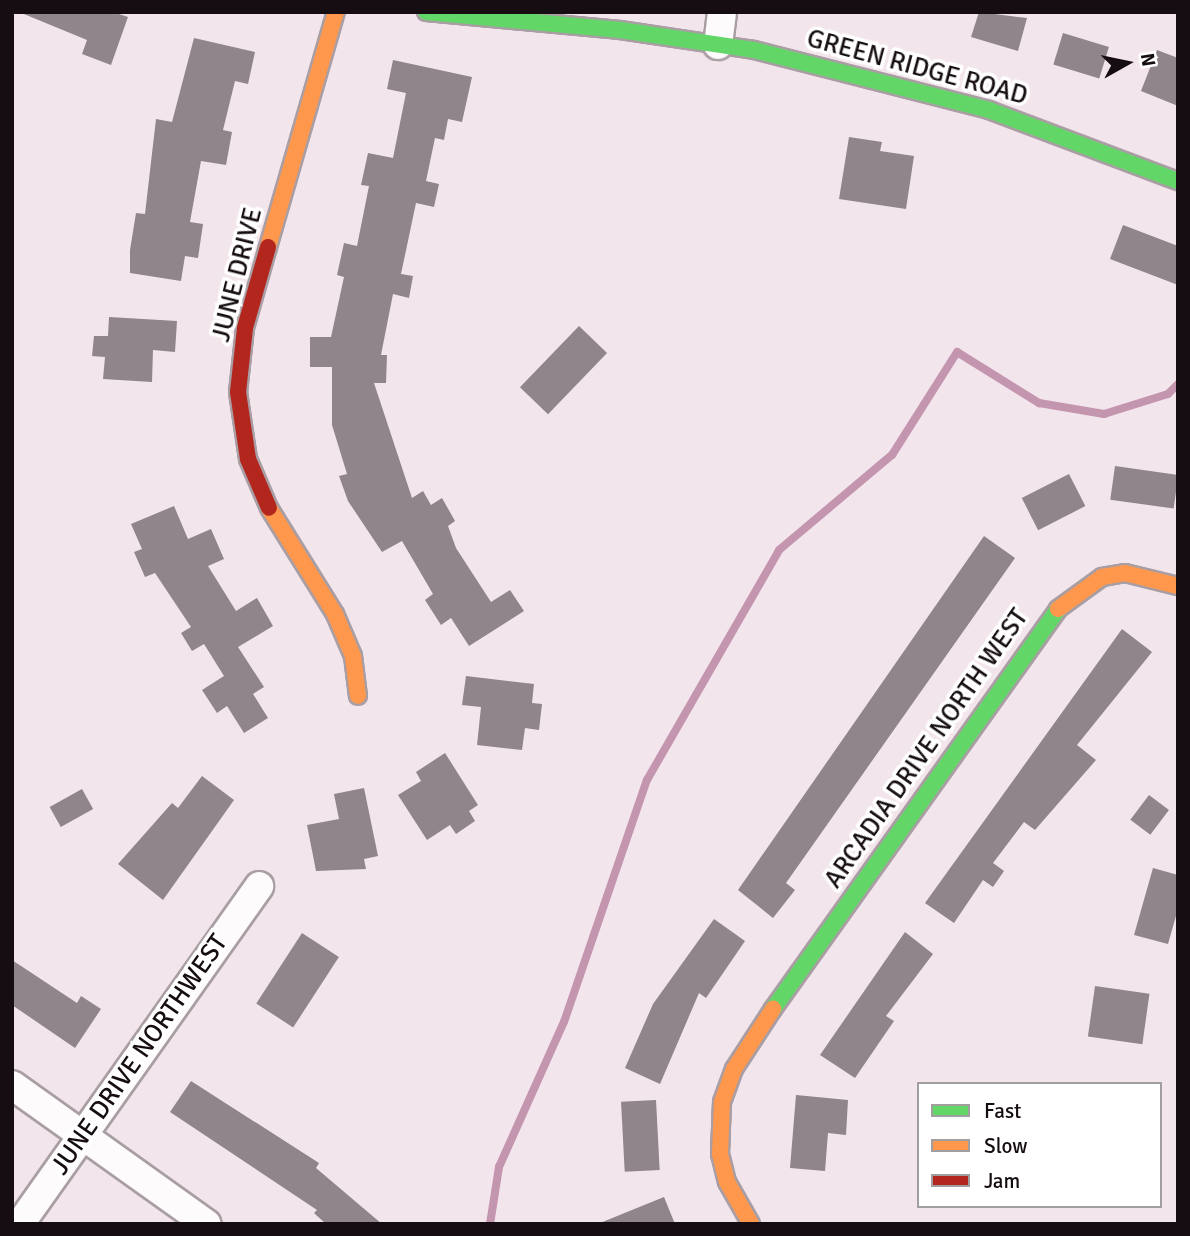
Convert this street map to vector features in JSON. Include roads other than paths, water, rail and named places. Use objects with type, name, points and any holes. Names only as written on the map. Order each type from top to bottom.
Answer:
[{"type":"street","name":"JUNE DRIVE","points":[[336,12],[246,328],[239,392],[248,459],[278,530],[335,614],[353,656],[358,696]]},
{"type":"street","name":"GREEN RIDGE ROAD","points":[[426,12],[718,45],[889,82],[989,110],[1178,181]]},
{"type":"street","points":[[718,45],[722,12]]},
{"type":"street","name":"ARCADIA DRIVE NORTH WEST","points":[[751,1224],[727,1182],[719,1125],[734,1069],[761,1028],[1066,598],[1102,577],[1125,573],[1178,586]]},
{"type":"street","name":"JUNE DRIVE NORTHWEST","points":[[20,1224],[259,886]]},
{"type":"street","points":[[12,1086],[207,1224]]},
{"type":"waterway","points":[[490,1224],[499,1167],[564,1022],[647,780],[779,550],[892,455],[957,352],[1039,403],[1104,414],[1168,394],[1178,384]]}]
